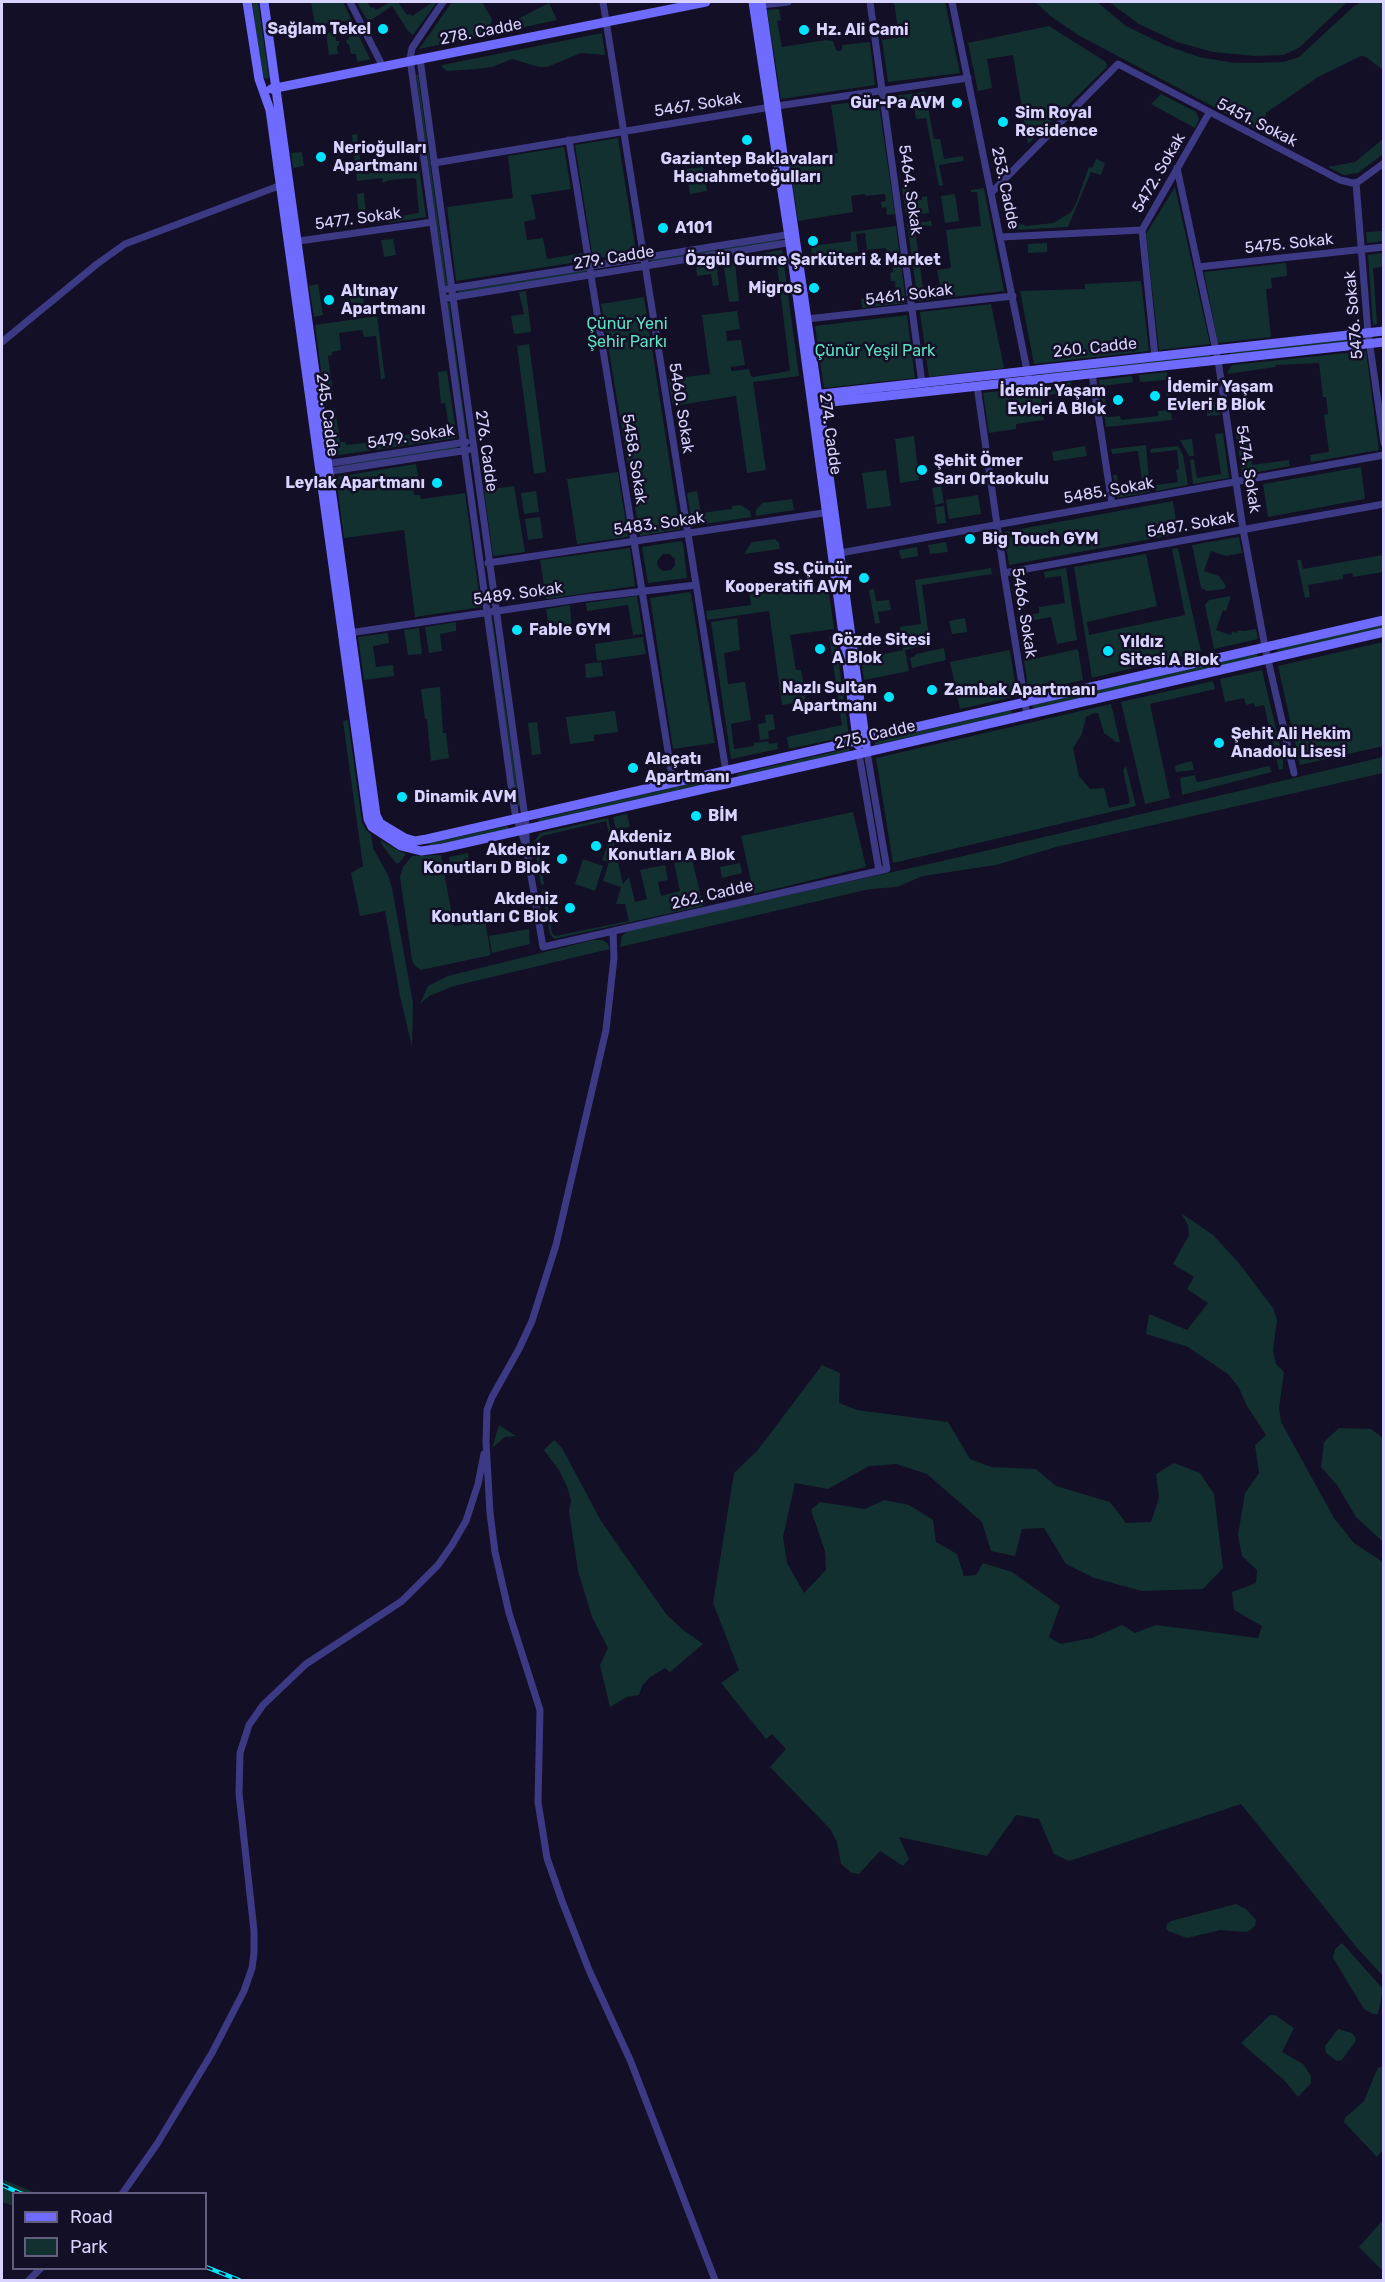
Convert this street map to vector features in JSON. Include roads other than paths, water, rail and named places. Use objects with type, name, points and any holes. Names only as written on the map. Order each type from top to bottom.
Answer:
[{"type":"street","name":"245. Cadde","points":[[247,2],[263,90],[270,110],[284,183]]},
{"type":"street","name":"245. Cadde","points":[[264,2],[276,88],[284,183],[347,633],[368,819],[370,824],[378,826],[401,846],[413,845]]},
{"type":"street","points":[[350,2],[382,67]]},
{"type":"street","points":[[415,60],[411,51],[443,2]]},
{"type":"street","name":"5460. Sokak","points":[[603,2],[728,784]]},
{"type":"street","name":"278. Cadde","points":[[263,90],[706,2]]},
{"type":"street","points":[[759,3],[788,2]]},
{"type":"street","name":"5464. Sokak","points":[[870,2],[922,383]]},
{"type":"street","name":"253. Cadde","points":[[952,2],[1028,376]]},
{"type":"street","name":"274. Cadde","points":[[759,3],[861,740],[883,870]]},
{"type":"street","name":"276. Cadde","points":[[415,60],[434,163],[495,611],[520,818]]},
{"type":"street","name":"276. Cadde","points":[[415,60],[441,290],[486,613],[543,947]]},
{"type":"street","name":"5451. Sokak","points":[[992,192],[1118,64],[1333,177],[1356,183]]},
{"type":"street","name":"5467. Sokak","points":[[434,163],[773,107],[968,78]]},
{"type":"street","name":"5472. Sokak","points":[[1155,357],[1142,230],[1209,113]]},
{"type":"street","name":"5458. Sokak","points":[[569,140],[673,782]]},
{"type":"street","points":[[1356,183],[1383,163]]},
{"type":"street","name":"5474. Sokak","points":[[1177,168],[1218,360],[1243,529],[1265,647],[1294,773]]},
{"type":"street","points":[[2,342],[97,264],[125,244],[284,183]]},
{"type":"street","name":"5476. Sokak","points":[[1356,183],[1369,344],[1383,443]]},
{"type":"street","name":"5477. Sokak","points":[[292,242],[433,222]]},
{"type":"street","points":[[1001,237],[1142,230]]},
{"type":"street","points":[[792,238],[807,319],[815,399]]},
{"type":"street","name":"279. Cadde","points":[[441,290],[589,266],[792,238]]},
{"type":"street","name":"279. Cadde","points":[[443,299],[645,266],[792,238]]},
{"type":"street","name":"5475. Sokak","points":[[1198,267],[1383,247]]},
{"type":"street","name":"5461. Sokak","points":[[807,319],[1013,296]]},
{"type":"street","name":"260. Cadde","points":[[815,399],[976,386],[1155,357],[1383,331]]},
{"type":"street","name":"260. Cadde","points":[[815,399],[922,383],[1092,374],[1383,342]]},
{"type":"street","points":[[1092,374],[1112,504]]},
{"type":"street","name":"5466. Sokak","points":[[976,386],[1027,714]]},
{"type":"street","name":"5479. Sokak","points":[[323,468],[471,441]]},
{"type":"street","name":"5479. Sokak","points":[[323,468],[472,450]]},
{"type":"street","name":"5485. Sokak","points":[[840,553],[1383,455]]},
{"type":"street","name":"5487. Sokak","points":[[1004,573],[1383,504]]},
{"type":"street","name":"274. Cadde","points":[[830,512],[840,553],[861,740]]},
{"type":"street","name":"5483. Sokak","points":[[488,563],[830,512]]},
{"type":"street","name":"5489. Sokak","points":[[347,633],[696,585]]},
{"type":"street","name":"275. Cadde","points":[[413,845],[673,782],[1383,620]]},
{"type":"street","name":"275. Cadde","points":[[413,845],[433,850],[1383,632]]},
{"type":"street","name":"262. Cadde","points":[[543,947],[883,870]]},
{"type":"street","points":[[123,2192],[157,2144],[212,2053],[244,1991],[252,1968],[255,1953],[254,1931],[239,1771],[241,1745],[249,1725],[263,1705],[306,1664],[402,1601],[438,1565],[466,1521],[478,1484],[486,1442],[488,1407],[532,1321],[564,1215],[606,1030],[614,958],[613,931]]},
{"type":"street","points":[[486,1442],[495,1552],[509,1613],[540,1710],[538,1802],[547,1858],[589,1970],[622,2041],[715,2280]]},
{"type":"railway","points":[[2,2185],[18,2192]]},
{"type":"railway","points":[[207,2267],[239,2280]]},
{"type":"place","name":"Sağlam Tekel","points":[[383,29]]},
{"type":"place","name":"Hz. Ali Cami","points":[[804,30]]},
{"type":"place","name":"Gür-Pa AVM","points":[[957,103]]},
{"type":"place","name":"Sim Royal Residence","points":[[1003,122]]},
{"type":"place","name":"Gaziantep Baklavaları Hacıahmetoğulları","points":[[747,140]]},
{"type":"place","name":"Nerioğulları Apartmanı","points":[[321,157]]},
{"type":"place","name":"A101","points":[[663,228]]},
{"type":"place","name":"Özgül Gurme Şarküteri & Market","points":[[813,241]]},
{"type":"place","name":"Migros","points":[[814,288]]},
{"type":"place","name":"Altınay Apartmanı","points":[[329,300]]},
{"type":"place","name":"İdemir Yaşam Evleri B Blok","points":[[1155,396]]},
{"type":"place","name":"İdemir Yaşam Evleri A Blok","points":[[1118,400]]},
{"type":"place","name":"Şehit Ömer Sarı Ortaokulu","points":[[922,470]]},
{"type":"place","name":"Leylak Apartmanı","points":[[437,483]]},
{"type":"place","name":"Big Touch GYM","points":[[970,539]]},
{"type":"place","name":"SS. Çünür Kooperatifi AVM","points":[[864,578]]},
{"type":"place","name":"Fable GYM","points":[[517,630]]},
{"type":"place","name":"Gözde Sitesi A Blok","points":[[820,649]]},
{"type":"place","name":"Yıldız Sitesi A Blok","points":[[1108,651]]},
{"type":"place","name":"Zambak Apartmanı","points":[[932,690]]},
{"type":"place","name":"Nazlı Sultan Apartmanı","points":[[889,697]]},
{"type":"place","name":"Şehit Ali Hekim Anadolu Lisesi","points":[[1219,743]]},
{"type":"place","name":"Alaçatı Apartmanı","points":[[633,768]]},
{"type":"place","name":"Dinamik AVM","points":[[402,797]]},
{"type":"place","name":"BİM","points":[[696,816]]},
{"type":"place","name":"Akdeniz Konutları A Blok","points":[[596,846]]},
{"type":"place","name":"Akdeniz Konutları D Blok","points":[[562,859]]},
{"type":"place","name":"Akdeniz Konutları C Blok","points":[[570,908]]},
{"type":"park label","name":"Çünür Yeni Şehir Parkı","points":[[627,333]]},
{"type":"park label","name":"Çünür Yeşil Park","points":[[875,351]]}]
